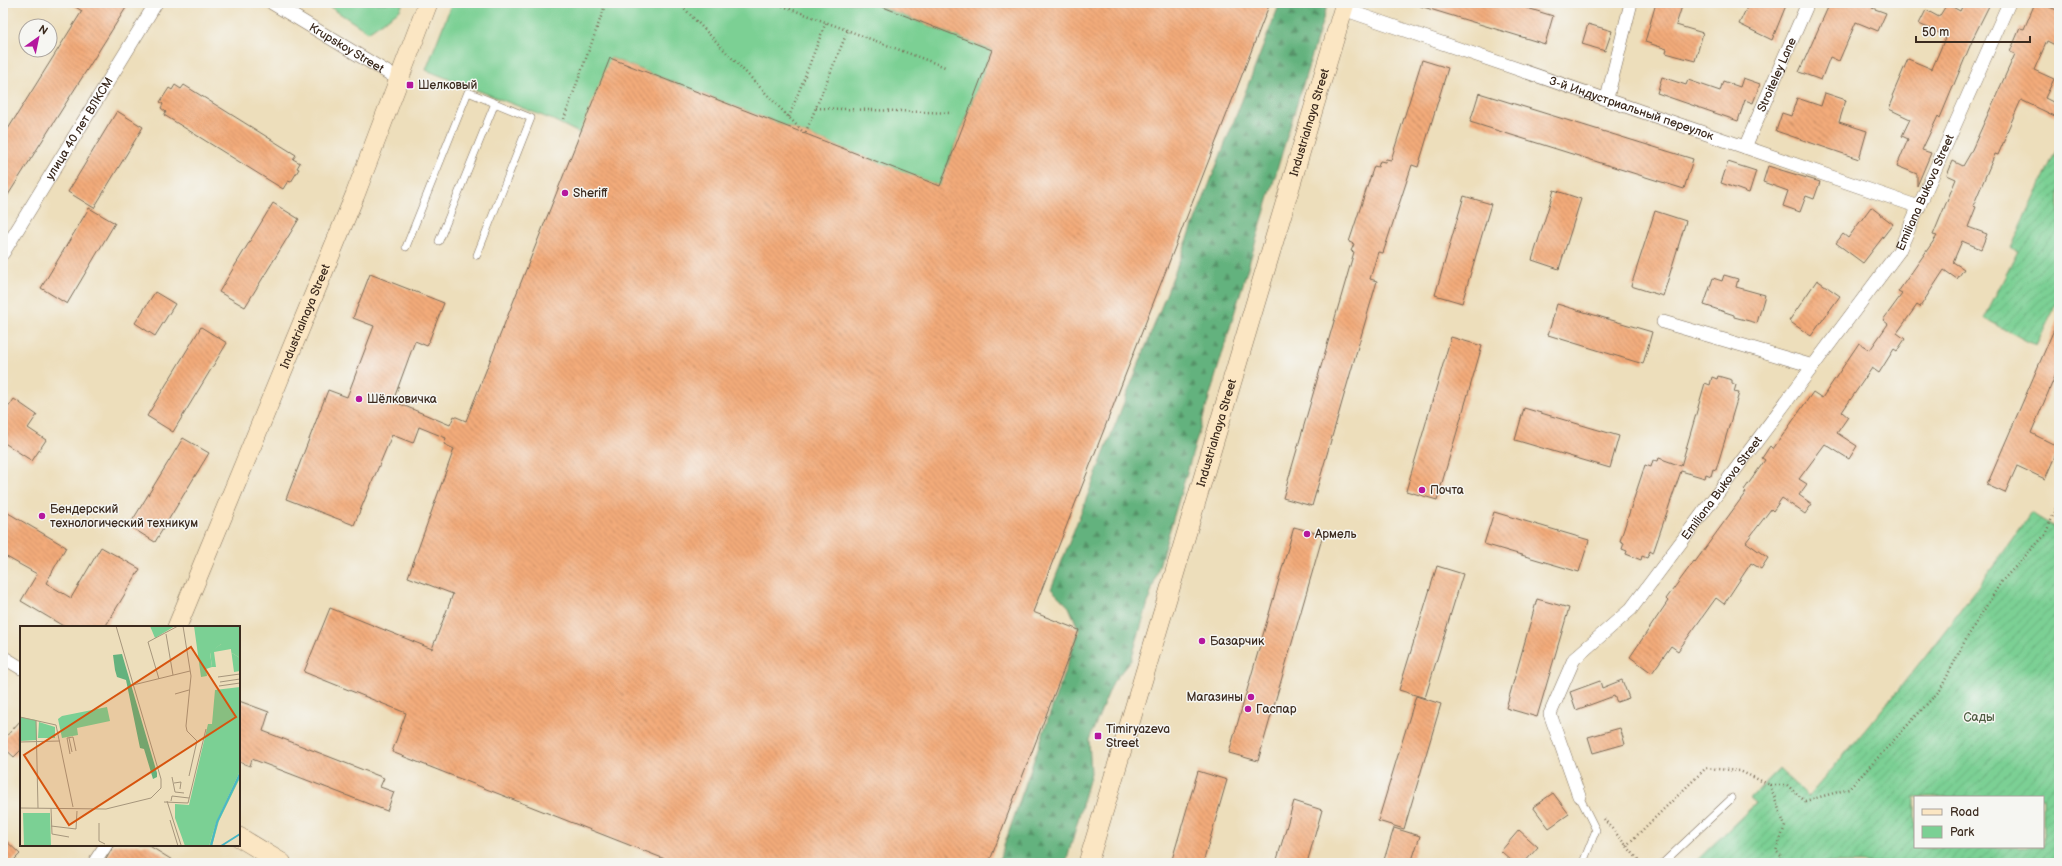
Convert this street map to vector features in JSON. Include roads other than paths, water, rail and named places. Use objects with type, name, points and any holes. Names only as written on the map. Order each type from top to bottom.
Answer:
[{"type":"street","name":"улица 40 лет ВЛКСМ","points":[[3,253],[156,3]]},
{"type":"street","name":"Krupskoy Street","points":[[272,3],[400,80]]},
{"type":"street","name":"Industrialnaya Street","points":[[177,626],[400,80],[428,3]]},
{"type":"street","points":[[1607,98],[1631,3]]},
{"type":"street","name":"Stroiteley Lane","points":[[1745,147],[1808,3]]},
{"type":"street","name":"Emiliana Bukova Street","points":[[1579,796],[1550,714],[1574,659],[1630,609],[1899,251],[2009,3]]},
{"type":"street","name":"Industrialnaya Street","points":[[1088,863],[1344,6]]},
{"type":"street","name":"3-й Индустриальный переулок","points":[[1344,6],[1919,207]]},
{"type":"street","points":[[1663,322],[1813,366]]},
{"type":"street","points":[[3,657],[20,667]]},
{"type":"street","points":[[240,838],[282,863]]},
{"type":"street","points":[[94,863],[105,846]]},
{"type":"lane","points":[[406,247],[468,92],[531,118],[477,255]]},
{"type":"lane","points":[[439,241],[494,103]]},
{"type":"lane","points":[[1579,796],[1596,830],[1582,863]]},
{"type":"lane","points":[[1663,863],[1732,798]]},
{"type":"place","name":"Шелковый","points":[[410,85]]},
{"type":"place","name":"Sheriff","points":[[565,193]]},
{"type":"place","name":"Шёлковичка","points":[[359,399]]},
{"type":"place","name":"Почта","points":[[1422,490]]},
{"type":"place","name":"Бендерский технологический техникум","points":[[42,516]]},
{"type":"place","name":"Армель","points":[[1307,534]]},
{"type":"place","name":"Базарчик","points":[[1202,641]]},
{"type":"place","name":"Магазины","points":[[1251,697]]},
{"type":"place","name":"Гаспар","points":[[1248,709]]},
{"type":"place","name":"Timiryazeva Street","points":[[1098,736]]},
{"type":"park label","name":"Сады","points":[[1979,717]]}]
